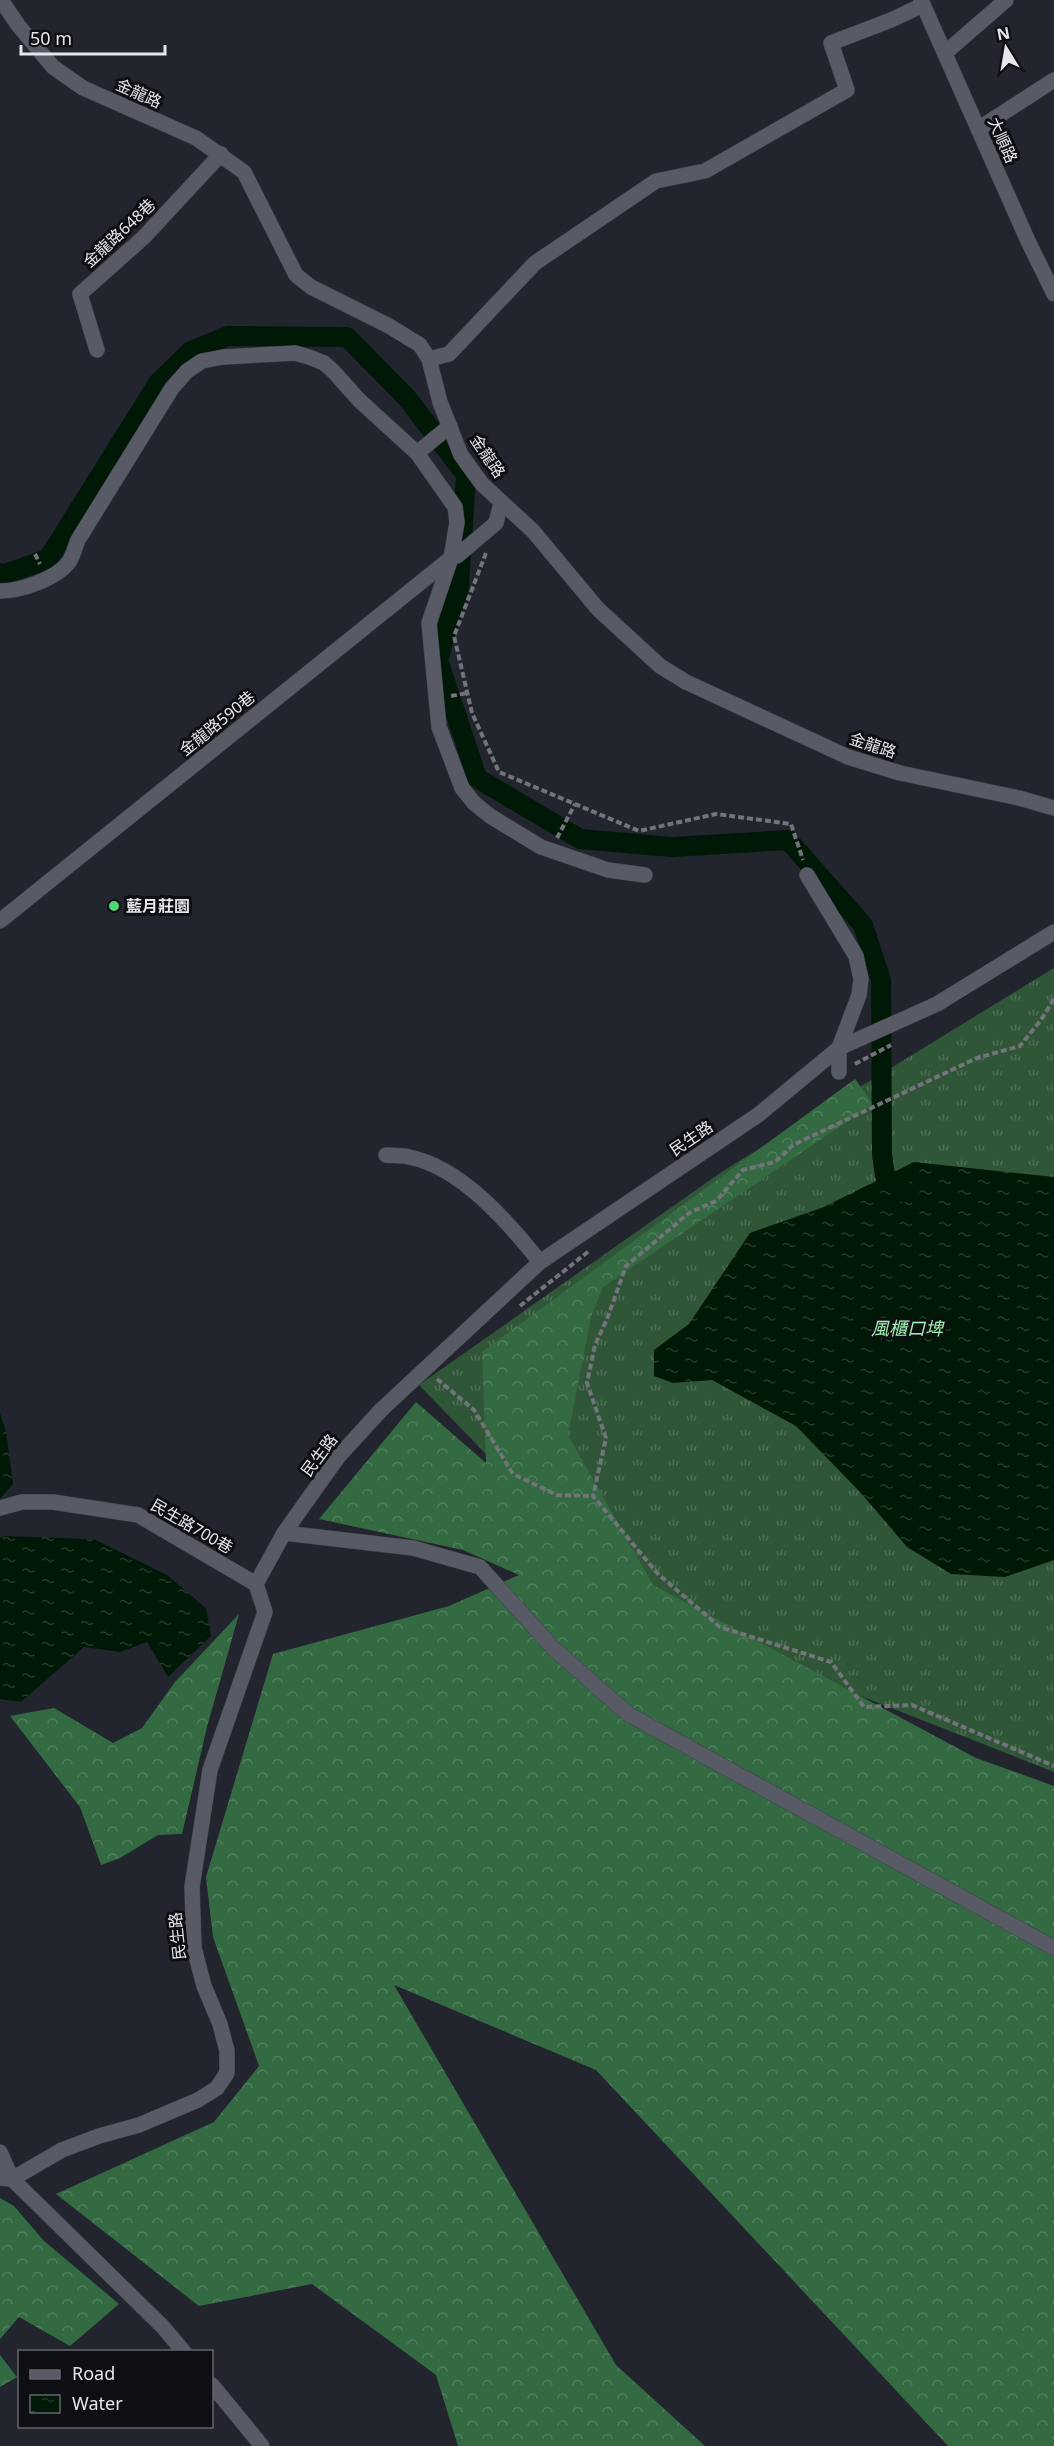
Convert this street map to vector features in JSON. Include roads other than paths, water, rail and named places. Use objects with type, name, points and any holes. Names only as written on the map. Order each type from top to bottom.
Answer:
[{"type":"street","name":"金龍路","points":[[1,0],[18,25],[53,67],[83,87],[196,138],[244,172],[296,275],[310,286],[389,326],[420,345],[429,359],[440,402],[461,455],[482,484],[532,531],[598,609],[660,666],[686,682],[848,757],[900,773],[1019,798],[1054,808]]},
{"type":"street","points":[[945,53],[1006,0]]},
{"type":"street","points":[[429,359],[449,354],[534,263],[656,181],[705,171],[847,90],[831,43],[891,20],[922,2]]},
{"type":"street","name":"大順路","points":[[922,2],[1054,294]]},
{"type":"street","points":[[978,129],[1054,80]]},
{"type":"street","name":"金龍路648巷","points":[[97,350],[80,294],[144,237],[221,154]]},
{"type":"street","points":[[0,591],[10,591],[58,573],[69,561],[78,540],[172,388],[187,370],[202,361],[222,357],[295,353],[324,363],[359,400],[417,452],[455,507],[457,522],[454,557],[429,623],[439,727],[462,788],[474,803],[490,816],[550,850],[608,870],[645,875]]},
{"type":"street","points":[[417,452],[449,426]]},
{"type":"street","name":"金龍路590巷","points":[[0,921],[496,523],[501,503]]},
{"type":"street","points":[[807,875],[856,956],[861,979],[859,995],[839,1048],[839,1072]]},
{"type":"street","name":"民生路","points":[[6,2178],[62,2150],[99,2136],[139,2125],[198,2100],[217,2088],[227,2073],[225,2042],[204,1986],[194,1948],[192,1887],[210,1770],[266,1612],[256,1584],[284,1533],[338,1457],[381,1410],[540,1262],[758,1115],[839,1048],[937,1004],[1054,932]]},
{"type":"street","points":[[386,1155],[410,1157],[451,1174],[506,1220],[540,1262]]},
{"type":"street","name":"民生路700巷","points":[[0,1508],[22,1502],[52,1502],[138,1515],[256,1584]]},
{"type":"street","points":[[284,1533],[413,1548],[480,1567],[553,1648],[628,1714],[1054,1948]]},
{"type":"street","points":[[0,2152],[6,2178],[163,2327],[181,2350]]},
{"type":"street","points":[[213,2386],[262,2446]]},
{"type":"water","name":"風櫃口埤","points":[[914,1162],[1054,1177],[1054,1560],[1005,1577],[951,1574],[907,1547],[860,1492],[796,1426],[712,1380],[673,1383],[654,1376],[654,1350],[689,1324],[750,1233],[824,1207]]},
{"type":"water","points":[[0,1413],[6,1432],[13,1484],[0,1499]]},
{"type":"water","points":[[6,1536],[94,1539],[167,1575],[206,1608],[211,1636],[168,1677],[147,1642],[120,1652],[84,1647],[21,1702],[0,1699],[0,1538]]},
{"type":"waterway","points":[[0,573],[5,574],[48,559],[158,383],[191,351],[228,336],[347,337],[407,398],[466,475],[459,587],[438,660],[477,778],[580,839],[672,847],[788,840],[863,925],[881,980],[882,1154],[885,1176],[904,1192]]},
{"type":"place","name":"藍月莊園","points":[[114,906]]}]
